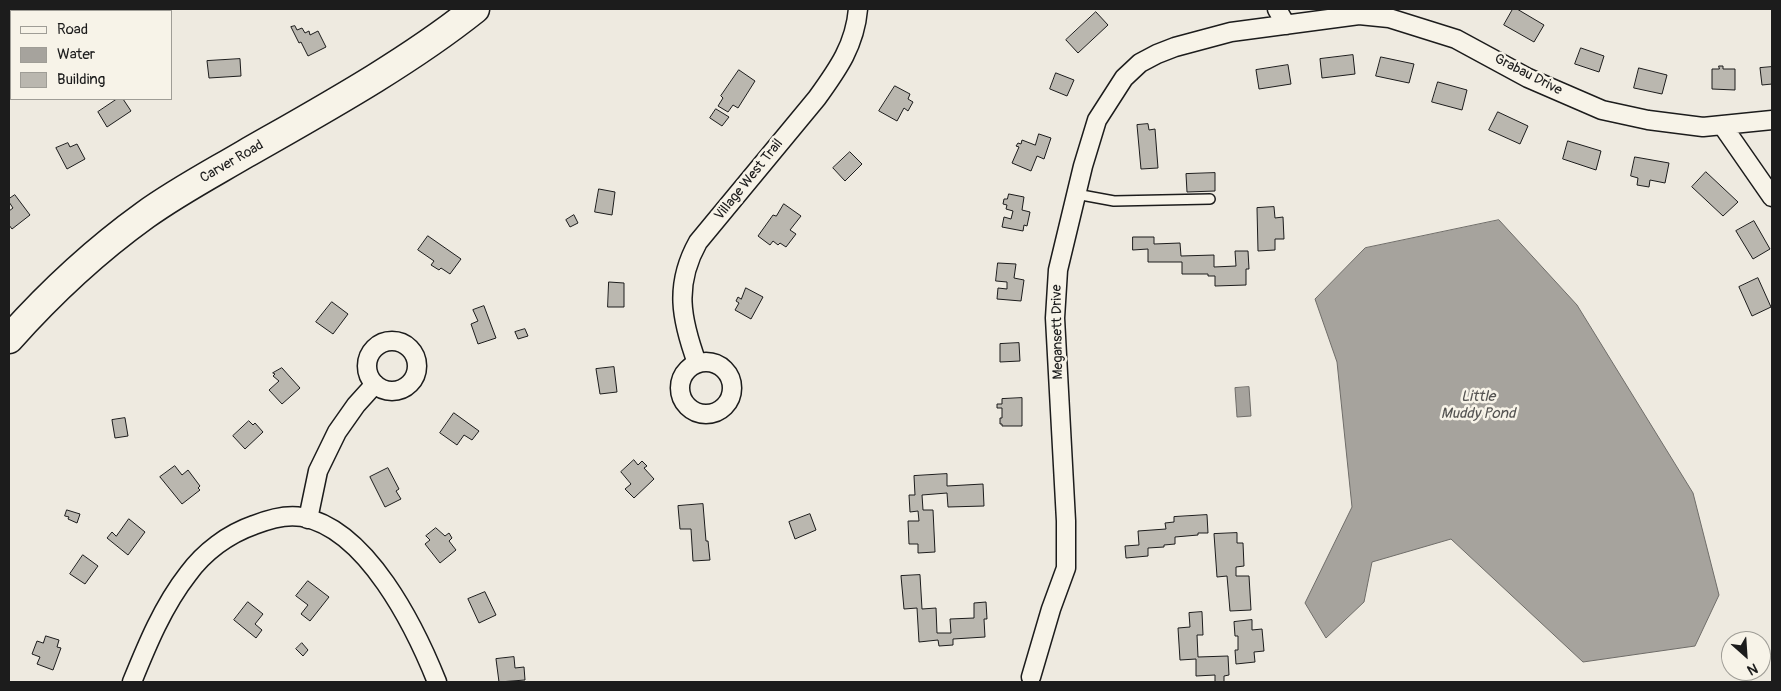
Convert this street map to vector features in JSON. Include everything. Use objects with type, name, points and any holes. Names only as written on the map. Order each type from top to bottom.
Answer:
[{"type":"highway","name":"Carver Road","points":[[9,312],[70,251],[97,228],[136,200],[233,139],[388,50],[446,9]]},
{"type":"highway","name":"Carver Road","points":[[9,340],[59,286],[87,260],[146,214],[186,188],[375,77],[475,9]]},
{"type":"street","name":"Village West Trail","points":[[697,363],[686,332],[683,313],[683,285],[690,256],[698,242],[817,98],[834,74],[854,36],[858,9]]},
{"type":"street","points":[[1277,9],[1288,17]]},
{"type":"street","name":"Grabau Drive","points":[[1288,17],[1359,15],[1389,18],[1456,39],[1528,78],[1602,110],[1648,120],[1703,127],[1772,120]]},
{"type":"street","name":"Megansett Drive","points":[[1031,677],[1066,568],[1066,521],[1056,292],[1058,270],[1076,194],[1097,120],[1124,78],[1132,69],[1157,54],[1175,47],[1288,17]]},
{"type":"street","points":[[1722,125],[1772,197]]},
{"type":"street","points":[[308,519],[318,471],[337,432],[356,405],[375,384]]},
{"type":"street","points":[[132,682],[163,614],[187,575],[202,558],[231,535],[248,527],[283,516],[301,517],[326,526],[348,542],[382,579],[401,607],[414,630],[437,682]]},
{"type":"lane","points":[[1076,194],[1114,201],[1210,199]]},
{"type":"water","name":"Little Muddy Pond","points":[[1499,220],[1577,305],[1693,493],[1719,595],[1695,646],[1583,662],[1451,539],[1372,562],[1364,602],[1326,638],[1305,603],[1352,507],[1337,362],[1315,299],[1365,248]]},
{"type":"water","points":[[1249,387],[1251,416],[1237,417],[1235,388]]},
{"type":"building","points":[[1513,9],[1517,9],[1544,25],[1534,42],[1504,25]]},
{"type":"building","points":[[1096,12],[1108,25],[1078,53],[1066,40]]},
{"type":"building","points":[[295,26],[297,30],[302,28],[305,33],[309,31],[310,35],[318,31],[326,47],[308,56],[291,27]]},
{"type":"building","points":[[1581,48],[1604,56],[1599,72],[1575,64]]},
{"type":"building","points":[[1353,55],[1355,74],[1322,78],[1320,59]]},
{"type":"building","points":[[1381,57],[1414,64],[1409,83],[1376,76]]},
{"type":"building","points":[[240,59],[241,76],[209,78],[207,61]]},
{"type":"building","points":[[1288,65],[1291,84],[1259,89],[1256,70]]},
{"type":"building","points":[[1719,66],[1723,66],[1723,69],[1735,69],[1735,90],[1712,89],[1712,69],[1719,69]]},
{"type":"building","points":[[1772,67],[1772,84],[1762,85],[1760,68]]},
{"type":"building","points":[[1639,68],[1667,75],[1662,94],[1634,88]]},
{"type":"building","points":[[739,70],[755,81],[738,108],[733,105],[728,112],[718,106],[723,98],[721,96]]},
{"type":"building","points":[[1056,73],[1074,80],[1067,96],[1050,89]]},
{"type":"building","points":[[1438,82],[1467,90],[1462,110],[1432,102]]},
{"type":"building","points":[[895,86],[910,94],[908,99],[913,102],[908,111],[904,108],[897,121],[879,111]]},
{"type":"building","points":[[116,100],[124,100],[131,111],[107,127],[98,112]]},
{"type":"building","points":[[716,109],[729,117],[722,126],[710,118]]},
{"type":"building","points":[[1498,112],[1528,126],[1520,144],[1489,130]]},
{"type":"building","points":[[1148,124],[1149,130],[1155,129],[1158,168],[1141,169],[1137,125]]},
{"type":"building","points":[[1039,134],[1051,138],[1044,159],[1037,156],[1031,171],[1012,163],[1019,147],[1016,146],[1018,143],[1021,144],[1022,140],[1035,145]]},
{"type":"building","points":[[1568,141],[1601,151],[1596,170],[1563,159]]},
{"type":"building","points":[[68,143],[70,147],[77,144],[85,159],[67,169],[56,148]]},
{"type":"building","points":[[850,152],[862,164],[845,181],[833,168]]},
{"type":"building","points":[[1635,157],[1669,163],[1665,183],[1650,180],[1649,187],[1637,185],[1638,178],[1631,176]]},
{"type":"building","points":[[1706,172],[1738,202],[1723,216],[1692,187]]},
{"type":"building","points":[[1215,173],[1215,191],[1187,192],[1186,174]]},
{"type":"building","points":[[599,189],[615,192],[612,215],[595,212]]},
{"type":"building","points":[[1009,194],[1024,197],[1022,210],[1030,212],[1027,226],[1024,225],[1023,231],[1002,227],[1004,217],[1011,219],[1013,211],[1006,209],[1007,205],[1003,204],[1004,199],[1007,199]]},
{"type":"building","points":[[15,195],[30,215],[12,229],[9,225],[9,211],[13,208],[9,199]]},
{"type":"building","points":[[784,204],[801,216],[790,230],[796,234],[786,247],[780,243],[778,245],[773,241],[770,245],[758,236],[773,215],[776,216]]},
{"type":"building","points":[[1274,207],[1275,218],[1283,217],[1284,239],[1275,239],[1275,250],[1258,251],[1257,208]]},
{"type":"building","points":[[574,215],[578,223],[570,227],[566,220]]},
{"type":"building","points":[[1754,221],[1770,249],[1753,259],[1736,231]]},
{"type":"building","points":[[428,236],[461,259],[450,274],[441,268],[439,270],[431,265],[434,261],[418,250]]},
{"type":"building","points":[[1133,237],[1154,237],[1154,244],[1180,243],[1181,256],[1214,255],[1214,267],[1236,266],[1235,251],[1248,251],[1249,269],[1246,269],[1246,285],[1215,286],[1215,276],[1208,276],[1208,274],[1182,274],[1182,262],[1148,262],[1148,249],[1133,250]]},
{"type":"building","points":[[998,263],[1016,264],[1014,278],[1024,280],[1021,301],[997,299],[998,288],[1007,289],[1007,282],[996,281]]},
{"type":"building","points":[[1758,278],[1771,307],[1752,316],[1739,287]]},
{"type":"building","points":[[609,282],[624,283],[624,307],[608,307]]},
{"type":"building","points":[[746,288],[763,297],[751,319],[735,310],[739,303],[736,301],[738,297],[741,299]]},
{"type":"building","points":[[332,302],[348,314],[333,334],[316,322]]},
{"type":"building","points":[[484,306],[496,338],[478,344],[471,324],[478,321],[473,310]]},
{"type":"building","points":[[525,329],[528,336],[518,339],[515,332]]},
{"type":"building","points":[[1019,343],[1020,361],[1000,362],[1000,344]]},
{"type":"building","points":[[614,367],[617,392],[600,394],[596,369]]},
{"type":"building","points":[[282,368],[300,388],[282,404],[269,390],[279,381],[273,376],[275,374],[273,373]]},
{"type":"building","points":[[1022,398],[1022,426],[1002,426],[1000,418],[1002,418],[1002,408],[997,408],[997,404],[1002,404],[1002,399]]},
{"type":"building","points":[[454,413],[479,431],[472,440],[464,435],[457,445],[440,433]]},
{"type":"building","points":[[125,418],[128,436],[115,438],[112,420]]},
{"type":"building","points":[[249,421],[253,425],[255,423],[263,432],[245,449],[233,436]]},
{"type":"building","points":[[634,460],[638,465],[642,461],[647,466],[644,468],[654,479],[634,498],[625,489],[631,484],[621,472]]},
{"type":"building","points":[[175,466],[182,475],[188,470],[200,486],[198,488],[200,490],[182,504],[160,477]]},
{"type":"building","points":[[388,468],[399,489],[396,491],[401,499],[385,507],[370,477]]},
{"type":"building","points":[[947,474],[947,486],[983,484],[984,506],[948,507],[947,493],[922,495],[923,510],[933,510],[935,552],[918,553],[918,544],[909,544],[908,521],[919,521],[918,511],[910,512],[909,495],[915,495],[914,476]]},
{"type":"building","points":[[703,504],[706,541],[708,541],[710,560],[693,561],[691,529],[680,529],[678,506]]},
{"type":"building","points":[[67,510],[80,514],[77,523],[65,516]]},
{"type":"building","points":[[810,514],[816,530],[795,539],[789,522]]},
{"type":"building","points":[[1207,515],[1208,533],[1175,537],[1175,544],[1148,548],[1148,556],[1126,558],[1125,546],[1139,545],[1138,531],[1166,529],[1165,523],[1174,522],[1174,517]]},
{"type":"building","points":[[129,519],[145,532],[128,555],[107,538],[112,532],[116,536]]},
{"type":"building","points":[[436,528],[445,536],[449,533],[452,538],[449,541],[456,550],[440,563],[425,544],[430,540],[426,536]]},
{"type":"building","points":[[1237,533],[1237,543],[1243,543],[1244,566],[1236,567],[1236,576],[1249,576],[1251,610],[1230,611],[1227,576],[1217,577],[1214,534]]},
{"type":"building","points":[[83,555],[98,566],[85,584],[70,574]]},
{"type":"building","points":[[920,575],[922,609],[936,608],[937,633],[951,633],[950,619],[974,618],[974,603],[986,602],[987,619],[984,619],[985,637],[953,639],[953,645],[939,646],[938,640],[919,642],[917,608],[904,609],[901,576]]},
{"type":"building","points":[[308,581],[329,597],[310,621],[301,614],[308,605],[296,596]]},
{"type":"building","points":[[485,592],[496,615],[479,623],[468,599]]},
{"type":"building","points":[[248,602],[263,614],[255,624],[262,630],[256,638],[234,620]]},
{"type":"building","points":[[1202,612],[1203,635],[1197,635],[1198,657],[1228,656],[1229,675],[1224,676],[1224,682],[1215,682],[1215,675],[1196,676],[1196,659],[1180,660],[1178,628],[1190,627],[1189,613]]},
{"type":"building","points":[[1252,620],[1252,630],[1262,629],[1264,651],[1254,652],[1255,662],[1236,664],[1235,650],[1238,650],[1238,636],[1235,636],[1234,622]]},
{"type":"building","points":[[46,636],[59,640],[57,647],[61,648],[53,670],[37,664],[40,657],[32,654],[37,641],[43,643]]},
{"type":"building","points":[[302,643],[308,650],[303,656],[296,649]]},
{"type":"building","points":[[514,657],[515,668],[524,667],[525,680],[499,682],[496,659]]}]
